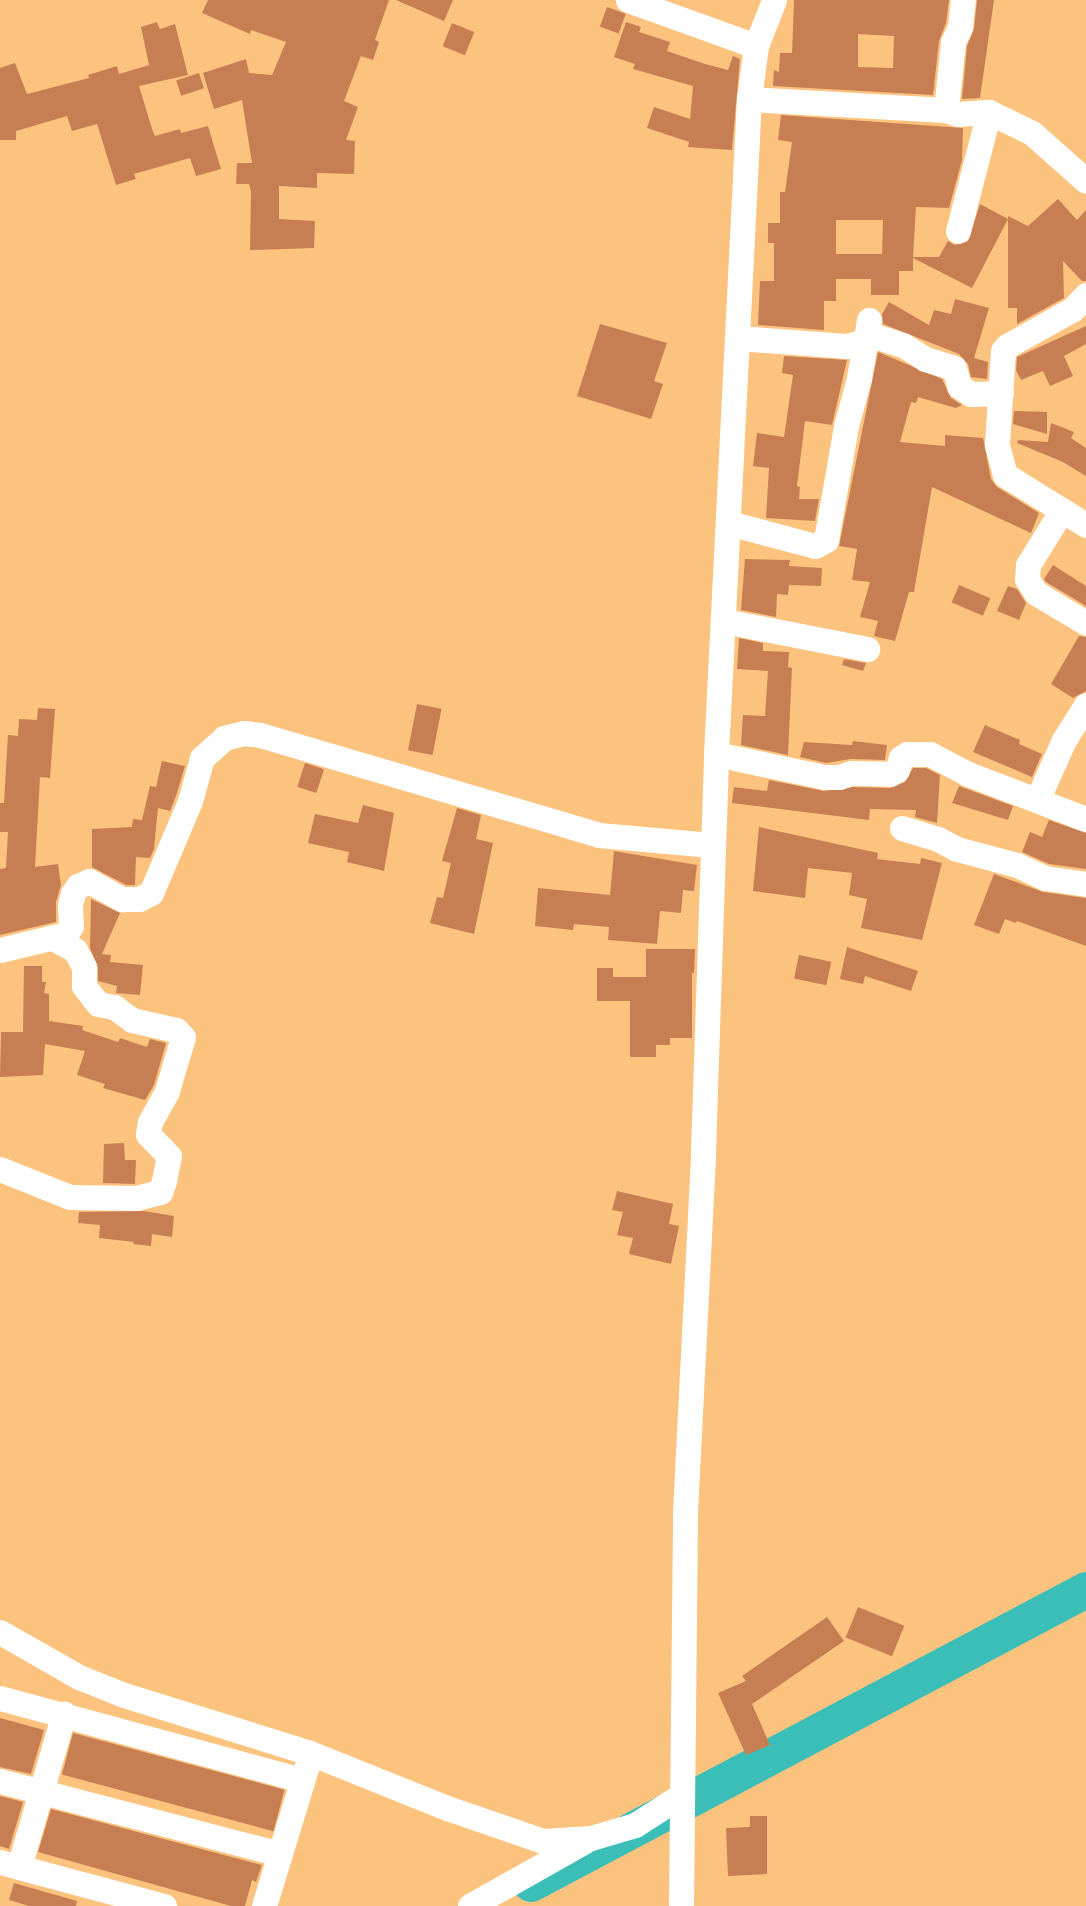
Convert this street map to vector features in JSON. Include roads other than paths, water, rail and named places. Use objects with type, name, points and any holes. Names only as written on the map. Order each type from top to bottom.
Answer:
[{"type":"street","points":[[628,0],[756,46]]},
{"type":"street","points":[[680,1906],[682,1862],[684,1512],[704,1151],[716,754],[749,99],[756,46],[774,0]]},
{"type":"street","points":[[946,110],[953,42],[960,27],[963,0]]},
{"type":"street","points":[[749,99],[946,110],[958,114],[989,112],[1032,133],[1086,181]]},
{"type":"street","points":[[958,231],[989,112]]},
{"type":"street","points":[[1086,295],[1073,309],[1007,346],[1000,362],[997,445],[1005,475],[1086,525]]},
{"type":"street","points":[[738,338],[847,346],[867,329]]},
{"type":"street","points":[[867,329],[878,336],[893,341],[925,360],[954,368],[959,386],[971,394],[1000,393]]},
{"type":"street","points":[[728,523],[815,546],[824,544],[867,329]]},
{"type":"street","points":[[1062,510],[1028,565],[1027,579],[1036,593],[1086,623]]},
{"type":"street","points":[[724,621],[867,650]]},
{"type":"street","points":[[1038,798],[1064,740],[1086,705]]},
{"type":"street","points":[[0,950],[66,934],[71,926],[70,905],[78,886],[89,881],[122,899],[139,899],[151,893],[190,801],[202,758],[224,738],[244,733],[260,735],[599,835],[712,845]]},
{"type":"street","points":[[716,754],[824,777],[839,777],[851,772],[890,774],[907,754],[930,754],[968,774],[1038,798],[1086,819]]},
{"type":"street","points":[[902,828],[938,839],[956,849],[1017,865],[1045,878],[1086,884]]},
{"type":"street","points":[[0,1169],[70,1197],[136,1198],[160,1192],[164,1181],[169,1156],[148,1134],[150,1122],[167,1091],[184,1038],[176,1030],[132,1020],[114,1007],[98,1004],[84,986],[84,966],[75,950],[52,938]]},
{"type":"street","points":[[0,1632],[79,1677],[124,1695],[310,1753],[447,1808],[544,1840],[591,1838]]},
{"type":"street","points":[[0,1698],[64,1713],[302,1780]]},
{"type":"street","points":[[64,1713],[41,1792],[5,1866],[164,1906]]},
{"type":"street","points":[[264,1906],[310,1753]]},
{"type":"street","points":[[0,1781],[280,1854]]},
{"type":"street","points":[[470,1906],[591,1838],[635,1825],[682,1796]]},
{"type":"waterway","points":[[531,1884],[1086,1590]]}]
